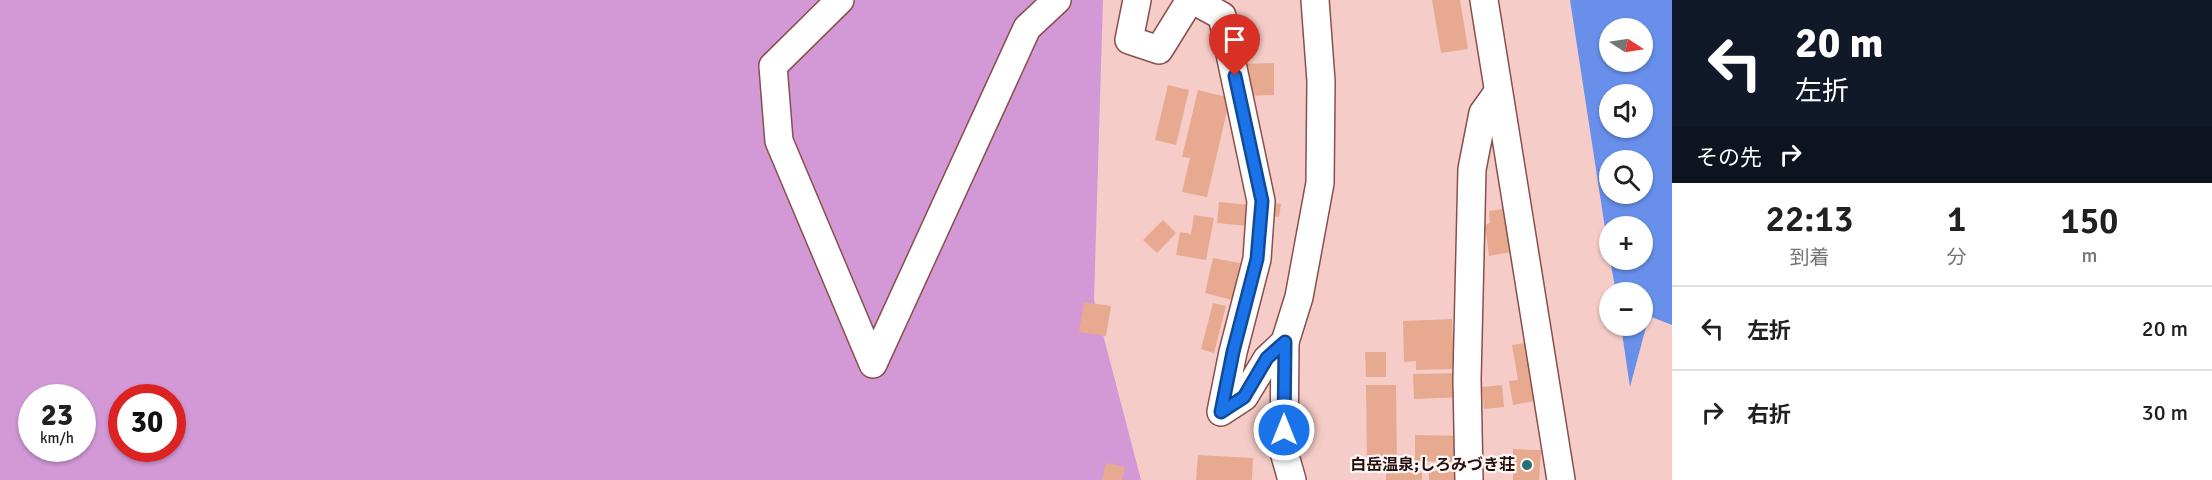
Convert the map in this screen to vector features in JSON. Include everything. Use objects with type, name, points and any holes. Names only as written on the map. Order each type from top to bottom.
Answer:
[{"type":"street","points":[[840,0],[773,66],[779,141],[873,364],[1027,28],[1057,0]]},
{"type":"street","points":[[1137,0],[1129,40],[1159,50],[1192,0],[1221,16],[1262,201],[1257,259],[1233,352],[1221,412],[1244,397],[1267,358],[1285,342]]},
{"type":"street","points":[[1292,480],[1284,452],[1285,342],[1299,297],[1320,183],[1321,81],[1315,0]]},
{"type":"street","points":[[1484,0],[1561,480]]},
{"type":"street","points":[[1469,480],[1467,379],[1472,170],[1483,113],[1498,92]]},
{"type":"shaded area","points":[[0,0],[1103,0],[1094,300],[1141,480],[0,480]]},
{"type":"water","points":[[1570,0],[1672,0],[1672,325],[1653,318],[1653,282],[1614,282],[1612,270],[1653,270],[1653,216],[1603,216],[1601,204],[1653,204],[1653,150],[1599,150],[1599,189]]},
{"type":"water","points":[[1622,336],[1644,336],[1630,387]]},
{"type":"building","points":[[1432,0],[1460,0],[1468,49],[1441,53]]},
{"type":"building","points":[[1274,63],[1274,95],[1243,96],[1243,64]]},
{"type":"building","points":[[1168,85],[1189,90],[1176,145],[1155,140]]},
{"type":"building","points":[[1198,90],[1230,98],[1207,197],[1182,192],[1190,158],[1182,157]]},
{"type":"building","points":[[1219,202],[1251,205],[1248,226],[1217,223]]},
{"type":"building","points":[[1268,202],[1281,204],[1279,217],[1266,215]]},
{"type":"building","points":[[1510,208],[1517,251],[1489,256],[1485,225],[1490,223],[1489,211]]},
{"type":"building","points":[[1194,215],[1214,218],[1206,260],[1176,255],[1180,232],[1191,234]]},
{"type":"building","points":[[1163,220],[1176,233],[1157,253],[1143,240]]},
{"type":"building","points":[[1213,258],[1240,263],[1232,300],[1205,293]]},
{"type":"building","points":[[1084,302],[1111,306],[1106,336],[1079,332]]},
{"type":"building","points":[[1213,303],[1226,306],[1214,353],[1201,349]]},
{"type":"building","points":[[1452,319],[1454,369],[1416,370],[1416,361],[1404,362],[1403,321]]},
{"type":"building","points":[[1530,342],[1540,400],[1513,405],[1509,381],[1518,380],[1512,345]]},
{"type":"building","points":[[1365,352],[1386,352],[1386,377],[1366,377]]},
{"type":"building","points":[[1464,373],[1465,397],[1414,399],[1413,374]]},
{"type":"building","points":[[1366,385],[1396,385],[1397,463],[1367,463]]},
{"type":"building","points":[[1502,385],[1504,407],[1484,409],[1482,387]]},
{"type":"building","points":[[1415,435],[1466,436],[1465,462],[1415,461]]},
{"type":"building","name":"白岳温泉;しろみづき荘","points":[[1513,449],[1541,450],[1539,480],[1513,480]]},
{"type":"building","points":[[1198,455],[1253,458],[1252,480],[1196,480]]},
{"type":"building","points":[[1106,463],[1125,467],[1122,480],[1102,480]]},
{"type":"building","points":[[1386,471],[1422,473],[1422,480],[1386,480]]},
{"type":"building","points":[[1429,471],[1464,472],[1464,480],[1429,480]]},
{"type":"place","name":"白岳温泉;しろみづき荘","points":[[1527,465]]},
{"type":"route","points":[[1235,76],[1262,201],[1257,259],[1233,352],[1221,412],[1244,397],[1267,358],[1285,342],[1284,430]]}]
